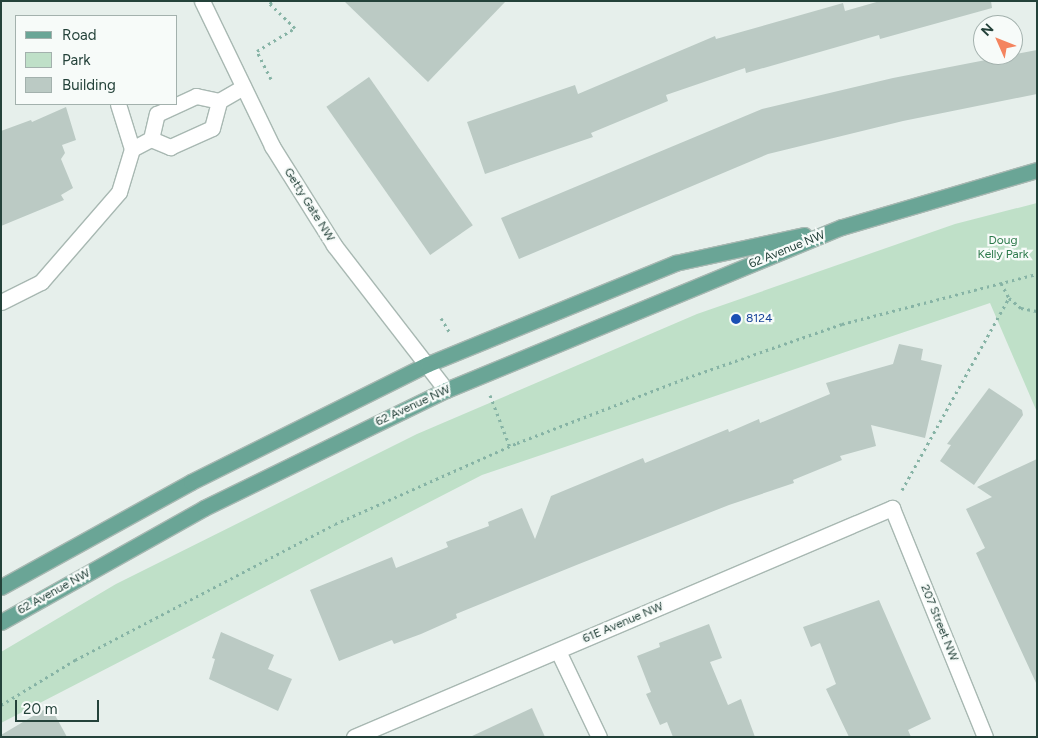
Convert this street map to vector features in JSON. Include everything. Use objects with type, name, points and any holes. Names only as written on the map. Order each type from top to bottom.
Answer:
[{"type":"main road","name":"62 Avenue NW","points":[[1,587],[191,482],[428,364],[675,263],[842,227],[1037,170]]},
{"type":"main road","name":"62 Avenue NW","points":[[1,622],[204,508],[446,390],[842,227]]},
{"type":"street","name":"Getty Gate NW","points":[[202,1],[272,146],[334,245],[428,364],[446,390]]},
{"type":"street","points":[[178,104],[196,96],[219,101],[243,87]]},
{"type":"street","points":[[151,138],[170,147],[212,128],[219,101]]},
{"type":"street","points":[[1,302],[41,282],[119,192],[132,149],[118,105]]},
{"type":"street","points":[[132,149],[151,138],[157,114],[176,105]]},
{"type":"street","name":"61E Avenue NW","points":[[354,737],[892,508]]},
{"type":"street","name":"207 Street NW","points":[[892,508],[985,737]]},
{"type":"street","points":[[558,650],[599,737]]},
{"type":"path","points":[[271,79],[258,51],[295,28],[270,4],[272,1]]},
{"type":"path","points":[[1,705],[75,660],[335,524],[517,443],[686,378],[842,324],[1037,274]]},
{"type":"path","points":[[1001,283],[1009,298],[1021,308],[1037,311]]},
{"type":"path","points":[[892,508],[1009,298]]},
{"type":"green space","name":"Doug Kelly Park","points":[[1037,203],[1037,412],[990,303],[482,475],[1,723],[1,652],[116,584],[417,434],[697,314],[955,224]]},
{"type":"building","points":[[344,1],[506,1],[428,82]]},
{"type":"building","points":[[880,1],[991,1],[992,8],[880,39],[879,35],[746,73],[745,68],[666,95],[668,101],[591,133],[593,137],[485,174],[467,122],[575,85],[578,94],[715,36],[716,39],[843,3],[845,11]]},
{"type":"building","points":[[1037,50],[1037,94],[903,121],[768,154],[519,259],[501,218],[762,109],[893,78],[973,62],[973,65],[1023,65],[1023,53]]},
{"type":"building","points":[[369,77],[473,225],[430,255],[326,107]]},
{"type":"building","points":[[66,107],[76,140],[62,145],[65,153],[61,159],[73,188],[61,195],[64,200],[1,226],[1,131],[31,120],[32,122]]},
{"type":"building","points":[[899,344],[923,349],[921,360],[942,365],[925,438],[871,425],[876,446],[840,456],[842,460],[793,480],[794,483],[729,505],[579,564],[456,614],[457,618],[421,634],[394,644],[392,640],[339,661],[310,590],[392,557],[396,568],[448,547],[446,542],[489,526],[488,522],[522,508],[535,539],[551,496],[643,458],[645,463],[728,429],[729,432],[759,419],[760,423],[830,394],[826,383],[893,364]]},
{"type":"building","points":[[989,388],[1022,410],[1023,415],[974,485],[940,461],[951,445],[947,444]]},
{"type":"building","points":[[1037,459],[1037,685],[976,553],[985,548],[966,509],[992,497],[977,487]]},
{"type":"building","points":[[879,600],[931,719],[908,730],[911,737],[849,737],[826,689],[836,684],[820,643],[811,647],[803,627]]},
{"type":"building","points":[[709,624],[722,658],[710,662],[728,705],[741,699],[755,737],[673,737],[667,722],[660,725],[646,694],[651,692],[637,656],[660,647],[659,643]]},
{"type":"building","points":[[221,632],[274,655],[268,669],[292,679],[278,711],[209,679],[215,659],[212,658]]},
{"type":"building","points":[[50,706],[67,737],[1,737],[1,735]]},
{"type":"building","points":[[532,708],[545,737],[470,737]]},
{"type":"place","name":"8124","points":[[736,319]]}]
